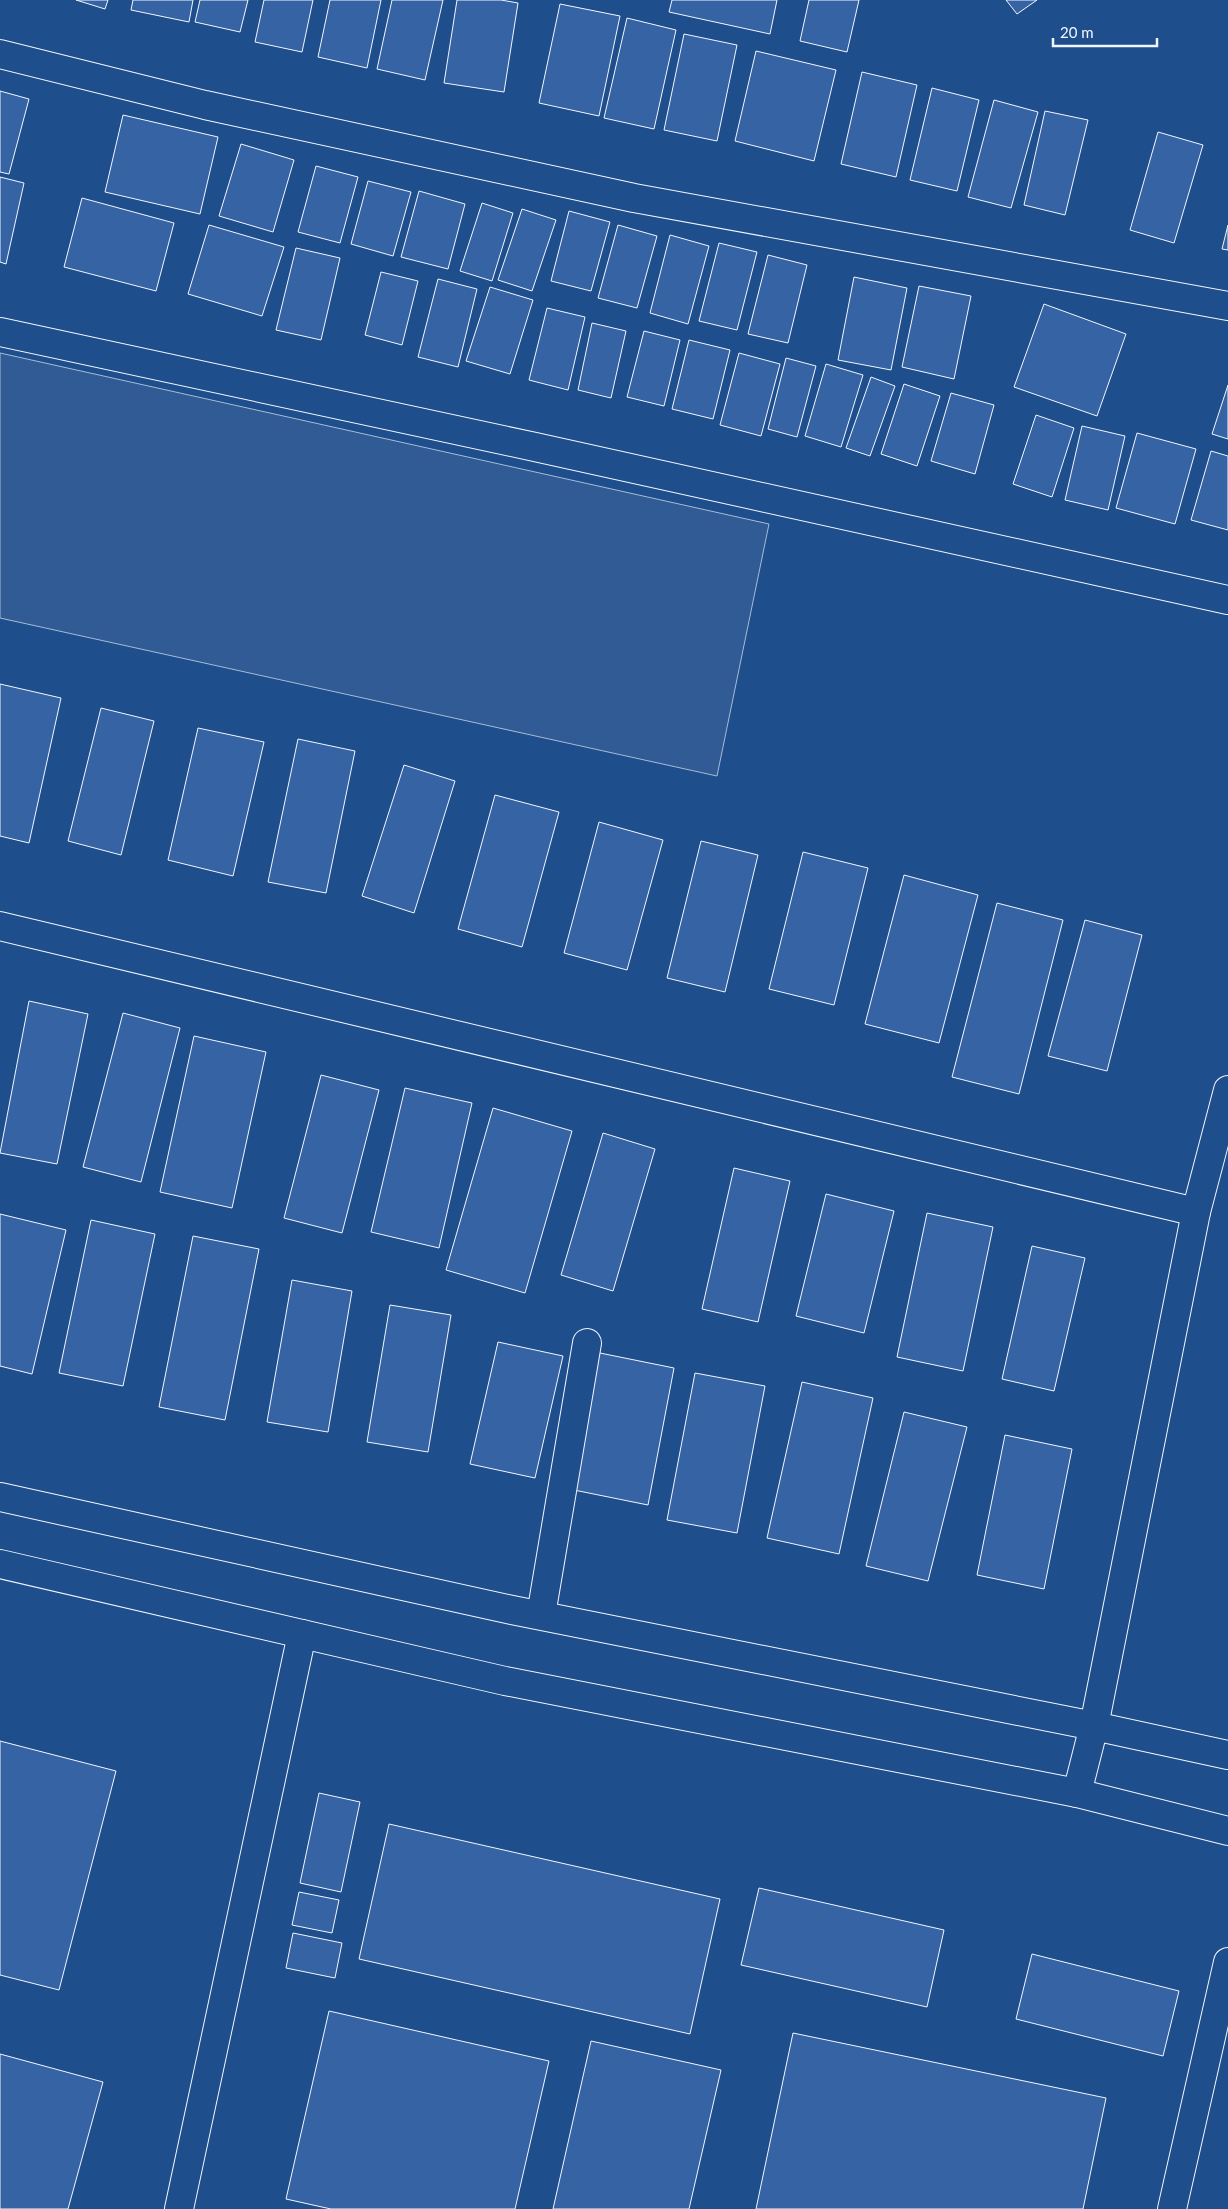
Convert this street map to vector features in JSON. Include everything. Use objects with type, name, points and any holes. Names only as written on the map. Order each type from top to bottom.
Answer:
[{"type":"street","points":[[0,54],[205,105],[634,198],[1228,306]]},
{"type":"street","points":[[0,332],[555,451],[1228,600]]},
{"type":"street","points":[[0,926],[1196,1212]]},
{"type":"street","points":[[1077,1792],[1094,1726],[1196,1212],[1228,1090]]},
{"type":"street","points":[[541,1615],[587,1343]]},
{"type":"street","points":[[0,1497],[541,1615],[1094,1726],[1228,1755]]},
{"type":"street","points":[[0,1564],[505,1681],[1077,1792],[1228,1831]]},
{"type":"street","points":[[179,2209],[302,1634]]},
{"type":"street","points":[[1172,2209],[1228,1962]]},
{"type":"shaded area","points":[[0,353],[769,524],[717,776],[0,618]]},
{"type":"building","points":[[76,0],[108,0],[105,9]]},
{"type":"building","points":[[133,0],[193,0],[189,22],[131,10]]},
{"type":"building","points":[[200,0],[248,0],[240,32],[195,22]]},
{"type":"building","points":[[264,0],[313,0],[302,52],[255,42]]},
{"type":"building","points":[[330,0],[381,0],[367,68],[318,57]]},
{"type":"building","points":[[392,0],[443,0],[425,80],[377,69]]},
{"type":"building","points":[[457,0],[501,0],[518,3],[504,92],[444,83]]},
{"type":"building","points":[[672,0],[777,0],[770,34],[669,12]]},
{"type":"building","points":[[809,0],[859,0],[847,52],[800,41]]},
{"type":"building","points":[[1006,0],[1037,0],[1017,14]]},
{"type":"building","points":[[560,4],[620,16],[599,116],[539,103]]},
{"type":"building","points":[[627,18],[676,30],[654,129],[604,118]]},
{"type":"building","points":[[684,34],[737,45],[717,141],[664,130]]},
{"type":"building","points":[[756,51],[836,70],[814,161],[735,141]]},
{"type":"building","points":[[862,72],[917,85],[896,177],[841,164]]},
{"type":"building","points":[[932,88],[979,100],[957,191],[910,180]]},
{"type":"building","points":[[0,91],[29,99],[9,174],[0,172]]},
{"type":"building","points":[[994,100],[1038,112],[1011,208],[968,197]]},
{"type":"building","points":[[1045,111],[1088,120],[1065,215],[1024,205]]},
{"type":"building","points":[[123,115],[218,137],[200,214],[105,192]]},
{"type":"building","points":[[1158,132],[1203,145],[1174,243],[1130,230]]},
{"type":"building","points":[[241,144],[294,160],[273,232],[219,216]]},
{"type":"building","points":[[316,166],[358,177],[340,243],[298,232]]},
{"type":"building","points":[[0,177],[24,183],[6,264],[0,262]]},
{"type":"building","points":[[368,181],[411,192],[393,256],[351,244]]},
{"type":"building","points":[[419,191],[465,204],[448,269],[401,257]]},
{"type":"building","points":[[82,198],[174,223],[156,291],[64,267]]},
{"type":"building","points":[[482,203],[513,213],[492,281],[460,271]]},
{"type":"building","points":[[522,209],[556,220],[532,291],[498,280]]},
{"type":"building","points":[[569,211],[610,222],[591,291],[551,281]]},
{"type":"building","points":[[209,225],[284,247],[262,316],[188,294]]},
{"type":"building","points":[[618,225],[657,236],[637,308],[598,298]]},
{"type":"building","points":[[1228,225],[1228,250],[1222,249]]},
{"type":"building","points":[[670,235],[709,246],[688,324],[650,313]]},
{"type":"building","points":[[719,243],[757,252],[737,330],[699,321]]},
{"type":"building","points":[[296,248],[340,258],[321,340],[276,330]]},
{"type":"building","points":[[768,255],[807,265],[788,343],[748,334]]},
{"type":"building","points":[[381,272],[418,281],[402,345],[365,335]]},
{"type":"building","points":[[854,277],[907,288],[891,370],[838,360]]},
{"type":"building","points":[[438,279],[477,289],[458,367],[418,357]]},
{"type":"building","points":[[919,286],[971,296],[954,379],[902,367]]},
{"type":"building","points":[[490,287],[533,300],[510,374],[466,361]]},
{"type":"building","points":[[1044,304],[1126,334],[1097,416],[1014,387]]},
{"type":"building","points":[[547,308],[585,317],[568,390],[529,380]]},
{"type":"building","points":[[592,323],[626,331],[611,398],[578,390]]},
{"type":"building","points":[[644,331],[680,340],[664,406],[627,397]]},
{"type":"building","points":[[689,340],[730,350],[713,419],[672,409]]},
{"type":"building","points":[[739,353],[780,364],[761,436],[720,425]]},
{"type":"building","points":[[786,358],[816,366],[797,437],[768,429]]},
{"type":"building","points":[[826,364],[863,375],[841,447],[805,436]]},
{"type":"building","points":[[871,377],[895,386],[870,456],[846,448]]},
{"type":"building","points":[[904,384],[940,396],[917,466],[881,454]]},
{"type":"building","points":[[1228,385],[1228,439],[1212,434]]},
{"type":"building","points":[[951,393],[994,405],[975,474],[931,461]]},
{"type":"building","points":[[1036,415],[1074,428],[1052,497],[1013,484]]},
{"type":"building","points":[[1082,426],[1125,436],[1108,510],[1065,500]]},
{"type":"building","points":[[1137,433],[1196,449],[1175,524],[1116,508]]},
{"type":"building","points":[[1211,451],[1228,456],[1228,530],[1191,520]]},
{"type":"building","points":[[0,684],[61,698],[29,843],[0,836]]},
{"type":"building","points":[[101,708],[154,721],[121,855],[68,841]]},
{"type":"building","points":[[198,728],[264,742],[233,876],[168,860]]},
{"type":"building","points":[[298,739],[355,751],[326,893],[268,882]]},
{"type":"building","points":[[404,765],[455,781],[414,913],[362,896]]},
{"type":"building","points":[[495,795],[559,812],[522,947],[458,929]]},
{"type":"building","points":[[599,822],[663,840],[627,970],[564,953]]},
{"type":"building","points":[[701,841],[758,855],[725,992],[667,978]]},
{"type":"building","points":[[803,852],[868,868],[834,1005],[769,989]]},
{"type":"building","points":[[904,875],[978,895],[939,1043],[865,1024]]},
{"type":"building","points":[[997,903],[1063,920],[1019,1094],[952,1077]]},
{"type":"building","points":[[1085,920],[1142,935],[1107,1071],[1048,1056]]},
{"type":"building","points":[[29,1001],[88,1014],[57,1164],[0,1153]]},
{"type":"building","points":[[123,1013],[180,1028],[141,1182],[83,1167]]},
{"type":"building","points":[[194,1036],[266,1052],[232,1208],[160,1192]]},
{"type":"building","points":[[321,1075],[379,1090],[342,1233],[284,1218]]},
{"type":"building","points":[[405,1088],[472,1103],[439,1248],[371,1232]]},
{"type":"building","points":[[493,1108],[572,1131],[525,1293],[446,1270]]},
{"type":"building","points":[[603,1133],[655,1149],[613,1291],[561,1275]]},
{"type":"building","points":[[734,1168],[790,1181],[758,1322],[702,1309]]},
{"type":"building","points":[[826,1194],[894,1211],[864,1333],[796,1316]]},
{"type":"building","points":[[927,1213],[993,1227],[963,1371],[897,1357]]},
{"type":"building","points":[[0,1214],[66,1230],[32,1374],[0,1366]]},
{"type":"building","points":[[91,1220],[155,1234],[123,1386],[59,1373]]},
{"type":"building","points":[[193,1236],[259,1249],[225,1420],[159,1407]]},
{"type":"building","points":[[1032,1246],[1085,1258],[1054,1391],[1002,1379]]},
{"type":"building","points":[[292,1280],[352,1291],[328,1432],[267,1422]]},
{"type":"building","points":[[390,1305],[451,1315],[428,1452],[367,1442]]},
{"type":"building","points":[[498,1342],[563,1356],[535,1478],[470,1464]]},
{"type":"building","points":[[595,1352],[674,1368],[648,1505],[569,1489]]},
{"type":"building","points":[[695,1373],[765,1386],[737,1533],[667,1520]]},
{"type":"building","points":[[802,1382],[873,1398],[839,1554],[767,1538]]},
{"type":"building","points":[[904,1412],[967,1427],[928,1581],[866,1566]]},
{"type":"building","points":[[1005,1435],[1072,1449],[1044,1589],[977,1575]]},
{"type":"building","points":[[0,1741],[116,1771],[59,1990],[0,1975]]},
{"type":"building","points":[[319,1793],[360,1802],[341,1892],[300,1883]]},
{"type":"building","points":[[389,1824],[720,1899],[690,2034],[359,1959]]},
{"type":"building","points":[[759,1888],[944,1930],[927,2007],[741,1965]]},
{"type":"building","points":[[299,1892],[339,1900],[332,1933],[292,1925]]},
{"type":"building","points":[[293,1933],[342,1943],[335,1978],[286,1968]]},
{"type":"building","points":[[1032,1954],[1179,1991],[1163,2056],[1016,2019]]},
{"type":"building","points":[[329,2011],[549,2061],[515,2209],[331,2209],[286,2199]]},
{"type":"building","points":[[793,2033],[1106,2098],[1083,2209],[756,2209]]},
{"type":"building","points":[[591,2041],[721,2070],[689,2209],[553,2209]]},
{"type":"building","points":[[0,2054],[103,2082],[68,2209],[0,2209]]}]
